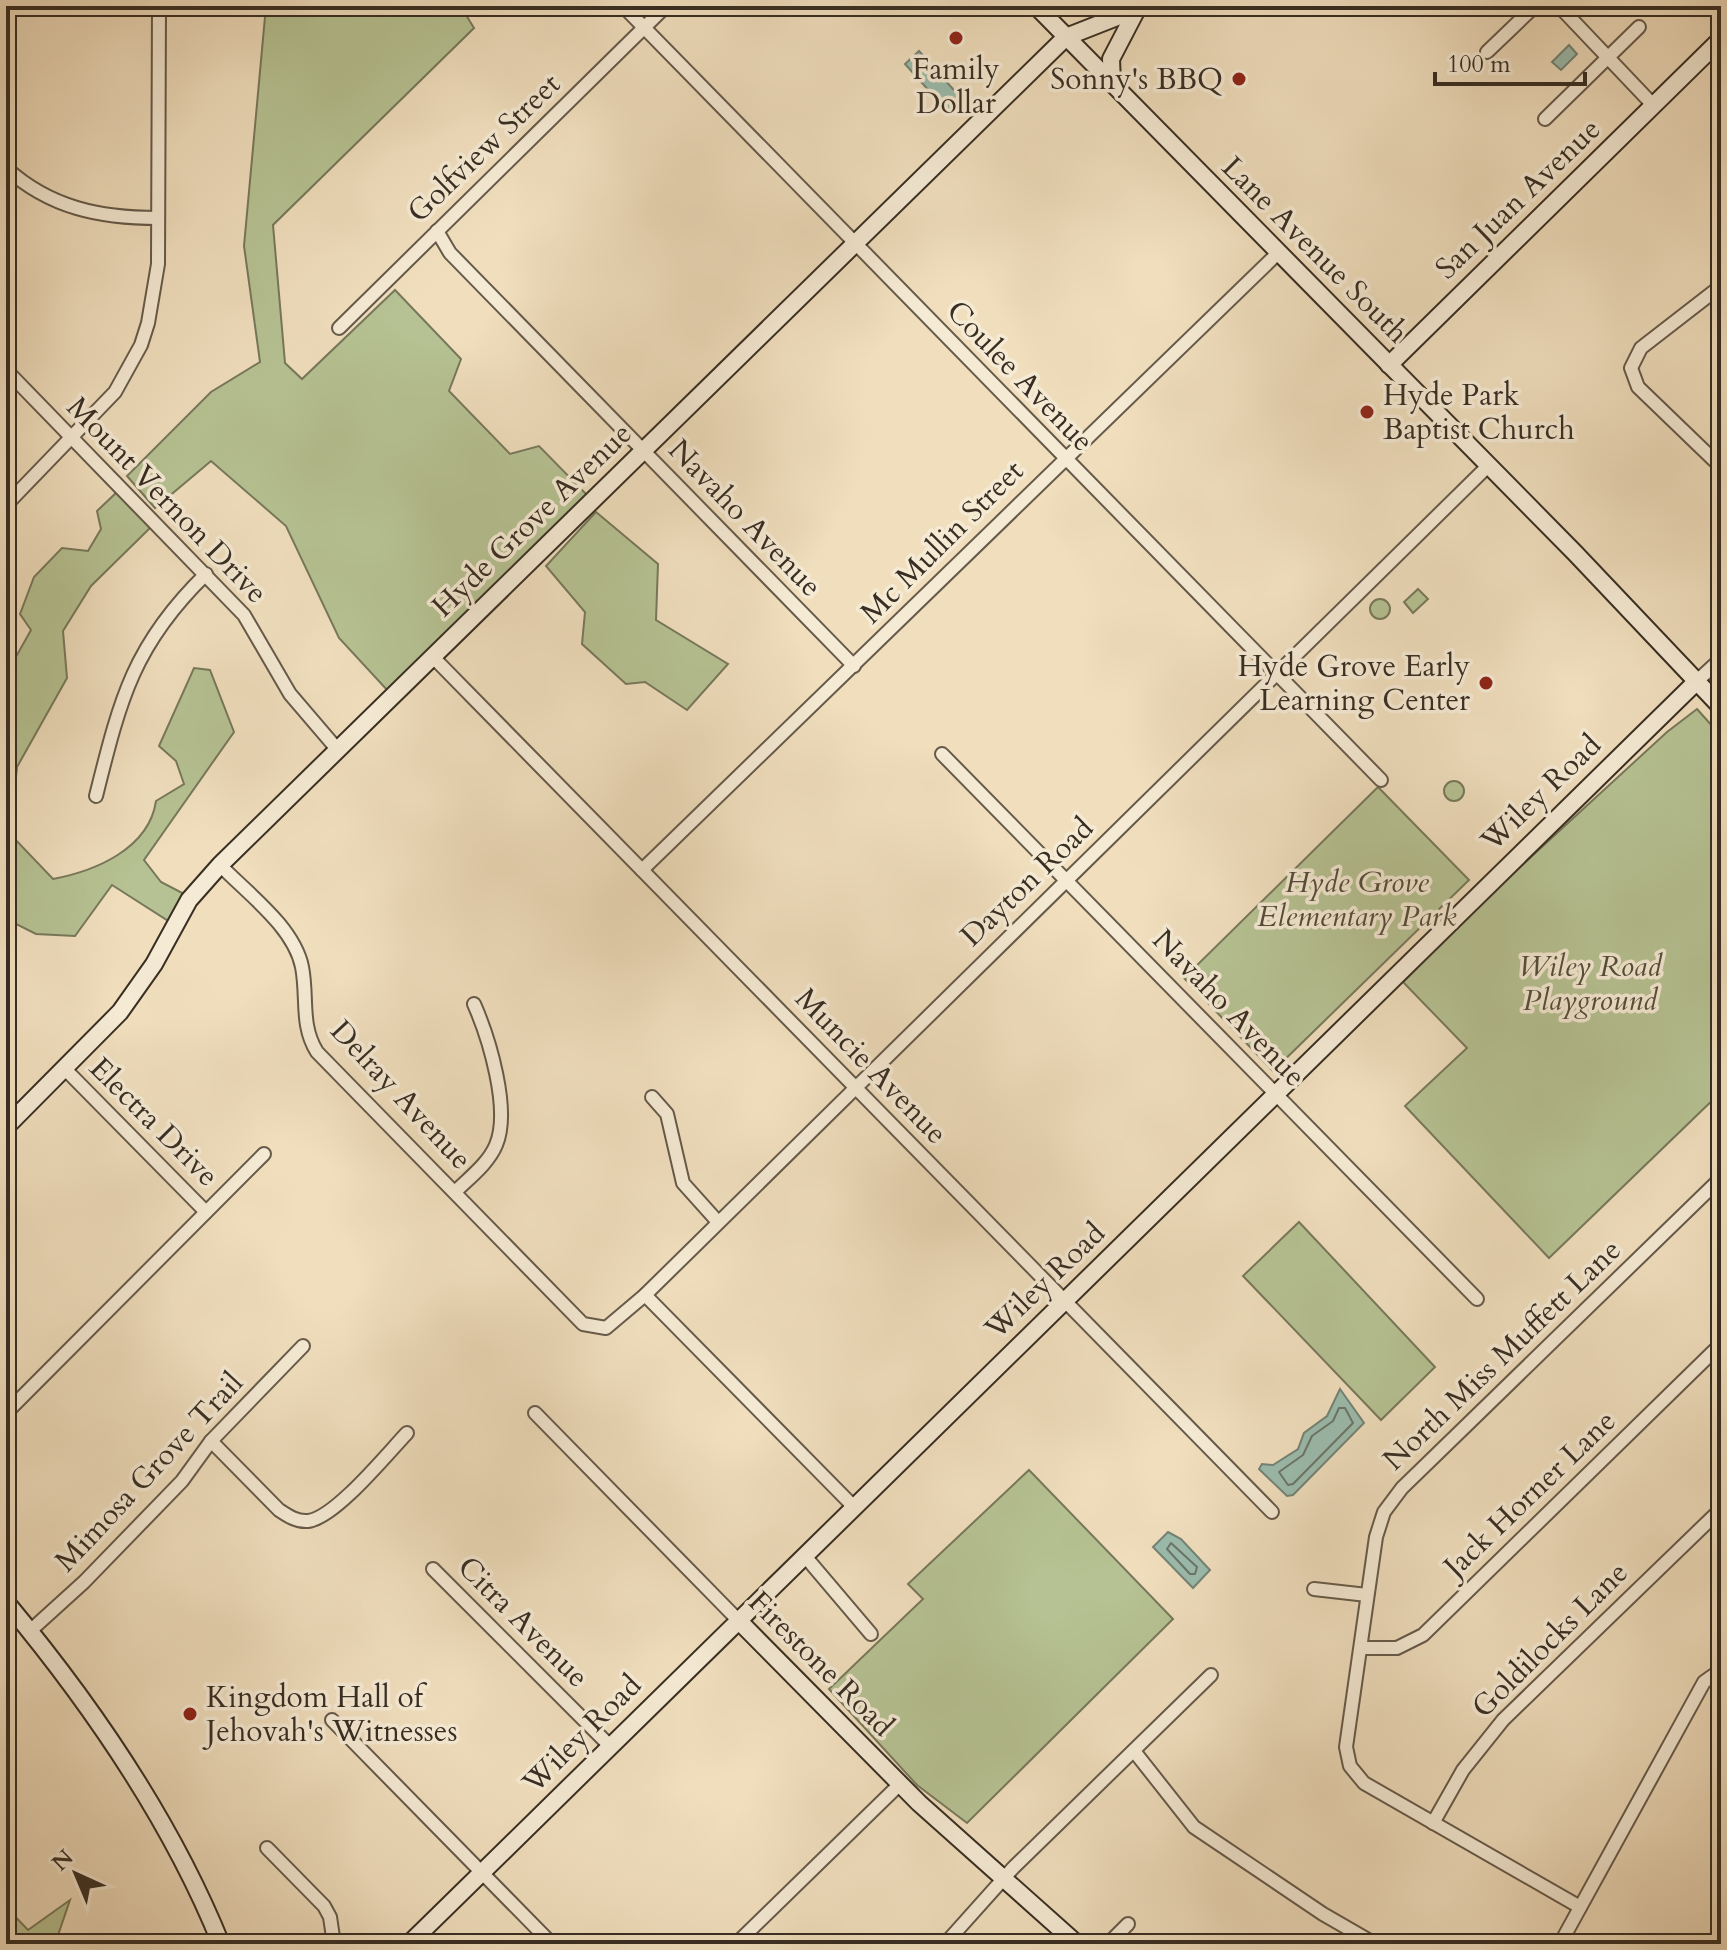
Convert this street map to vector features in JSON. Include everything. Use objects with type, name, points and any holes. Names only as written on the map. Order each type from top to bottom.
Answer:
[{"type":"street","points":[[6,505],[115,392],[141,345],[157,283],[159,6]]},
{"type":"street","name":"Coulee Avenue","points":[[623,6],[1381,780]]},
{"type":"street","name":"Golfview Street","points":[[339,328],[666,6]]},
{"type":"street","name":"Lane Avenue South","points":[[1036,6],[1721,707]]},
{"type":"street","points":[[1487,52],[1535,6]]},
{"type":"street","points":[[1559,6],[1654,106]]},
{"type":"street","points":[[1112,83],[1111,59],[1141,9]]},
{"type":"street","name":"Hyde Grove Avenue","points":[[6,1127],[139,987],[189,900],[337,749],[1066,37],[1141,9]]},
{"type":"street","points":[[1545,119],[1639,27]]},
{"type":"street","name":"San Juan Avenue","points":[[1389,365],[1721,39]]},
{"type":"street","points":[[6,168],[32,188],[75,209],[110,217],[158,218]]},
{"type":"street","name":"Navaho Avenue","points":[[437,231],[450,253],[854,666]]},
{"type":"street","name":"Mc Mullin Street","points":[[642,870],[1278,253]]},
{"type":"street","points":[[1718,294],[1641,348],[1631,368],[1638,387],[1721,467]]},
{"type":"street","name":"Mount Vernon Drive","points":[[6,370],[244,615],[290,694],[337,749]]},
{"type":"street","name":"Dayton Road","points":[[598,1329],[613,1323],[645,1295],[1488,466]]},
{"type":"street","points":[[96,796],[116,716],[136,663],[167,614],[206,574]]},
{"type":"street","name":"Muncie Avenue","points":[[432,656],[1272,1512]]},
{"type":"street","name":"Wiley Road","points":[[409,1944],[1721,659]]},
{"type":"street","name":"Navaho Avenue","points":[[942,754],[1477,1299]]},
{"type":"street","name":"Delray Avenue","points":[[220,865],[292,943],[302,967],[307,1032],[317,1052],[583,1324],[598,1329]]},
{"type":"street","points":[[455,1192],[489,1158],[500,1131],[489,1038],[474,1004]]},
{"type":"street","name":"Electra Drive","points":[[64,1068],[206,1212]]},
{"type":"street","points":[[652,1097],[667,1114],[683,1183],[718,1222]]},
{"type":"street","points":[[6,1413],[264,1154]]},
{"type":"street","name":"North Miss Muffett Lane","points":[[1580,1907],[1364,1783],[1350,1766],[1346,1747],[1379,1523],[1392,1499],[1721,1178]]},
{"type":"street","points":[[645,1295],[854,1507]]},
{"type":"street","name":"Jack Horner Lane","points":[[1361,1648],[1397,1648],[1423,1635],[1721,1344]]},
{"type":"street","name":"Mimosa Grove Trail","points":[[30,1631],[75,1591],[182,1481],[211,1441],[303,1346]]},
{"type":"street","name":"Firestone Road","points":[[535,1413],[900,1784],[1077,1944]]},
{"type":"street","points":[[211,1441],[279,1510],[291,1517],[310,1521],[329,1513],[407,1433]]},
{"type":"street","name":"Goldilocks Lane","points":[[1433,1823],[1463,1770],[1503,1720],[1721,1509]]},
{"type":"street","points":[[804,1555],[871,1634]]},
{"type":"street","name":"Citra Avenue","points":[[433,1569],[610,1746]]},
{"type":"street","points":[[1314,1589],[1367,1595]]},
{"type":"street","points":[[6,1602],[12,1621],[30,1631],[86,1705],[136,1780],[221,1944]]},
{"type":"street","points":[[1560,1944],[1704,1682],[1721,1670]]},
{"type":"street","points":[[945,1944],[1007,1879],[1013,1868],[1211,1675]]},
{"type":"street","points":[[332,1720],[552,1944]]},
{"type":"street","points":[[1134,1751],[1194,1827],[1323,1914],[1375,1944]]},
{"type":"street","points":[[736,1944],[900,1784]]},
{"type":"street","points":[[267,1848],[324,1906],[330,1917],[334,1944]]},
{"type":"street","points":[[1108,1944],[1128,1924]]},
{"type":"green space","points":[[266,6],[465,6],[463,10],[474,28],[273,225],[285,363],[302,379],[395,290],[461,359],[449,391],[510,454],[539,446],[587,495],[389,692],[339,638],[286,526],[211,461],[155,508],[127,476],[211,392],[260,362],[244,246]]},
{"type":"green space","points":[[117,492],[151,527],[91,586],[63,631],[67,678],[17,767],[10,834],[53,879],[86,870],[118,855],[131,845],[151,818],[156,801],[184,784],[176,761],[159,746],[194,668],[210,670],[234,732],[144,860],[161,882],[186,895],[170,922],[112,885],[75,936],[36,934],[6,919],[6,658],[17,655],[31,630],[20,614],[34,577],[62,548],[88,551],[101,529],[97,511]]},
{"type":"green space","points":[[596,512],[658,564],[656,620],[728,664],[687,710],[645,682],[626,684],[582,644],[585,612],[546,566]]},
{"type":"green space","points":[[1418,589],[1428,599],[1413,613],[1404,602]]},
{"type":"green space","points":[[1380,599],[1387,602],[1390,609],[1387,616],[1380,619],[1373,616],[1370,609],[1373,602]]},
{"type":"green space","name":"Wiley Road Playground","points":[[1697,709],[1721,736],[1721,1092],[1549,1258],[1405,1106],[1467,1048],[1403,982],[1495,890],[1667,732]]},
{"type":"green space","points":[[1454,781],[1461,784],[1464,791],[1461,798],[1454,801],[1447,798],[1444,791],[1447,784]]},
{"type":"green space","name":"Hyde Grove Elementary Park","points":[[1378,787],[1469,880],[1273,1071],[1184,978]]},
{"type":"green space","points":[[1299,1222],[1435,1367],[1381,1420],[1243,1276]]},
{"type":"green space","points":[[1029,1470],[1173,1619],[967,1823],[917,1785],[829,1689],[923,1599],[908,1584]]},
{"type":"green space","points":[[70,1900],[55,1944],[6,1944],[6,1907],[28,1930]]},
{"type":"water","points":[[1569,45],[1577,54],[1561,70],[1552,62]]},
{"type":"water","points":[[919,51],[961,98],[962,104],[953,114],[905,64]]},
{"type":"water","points":[[1340,1389],[1364,1423],[1293,1495],[1287,1496],[1259,1469],[1262,1464],[1273,1465],[1298,1449],[1304,1433],[1327,1416]]},
{"type":"water","points":[[1168,1532],[1181,1539],[1210,1570],[1193,1588],[1153,1547]]},
{"type":"place","name":"Family Dollar","points":[[956,38]]},
{"type":"place","name":"Sonny's BBQ","points":[[1239,79]]},
{"type":"place","name":"Hyde Park Baptist Church","points":[[1367,412]]},
{"type":"place","name":"Hyde Grove Early Learning Center","points":[[1486,683]]},
{"type":"place","name":"Kingdom Hall of Jehovah's Witnesses","points":[[190,1714]]}]
